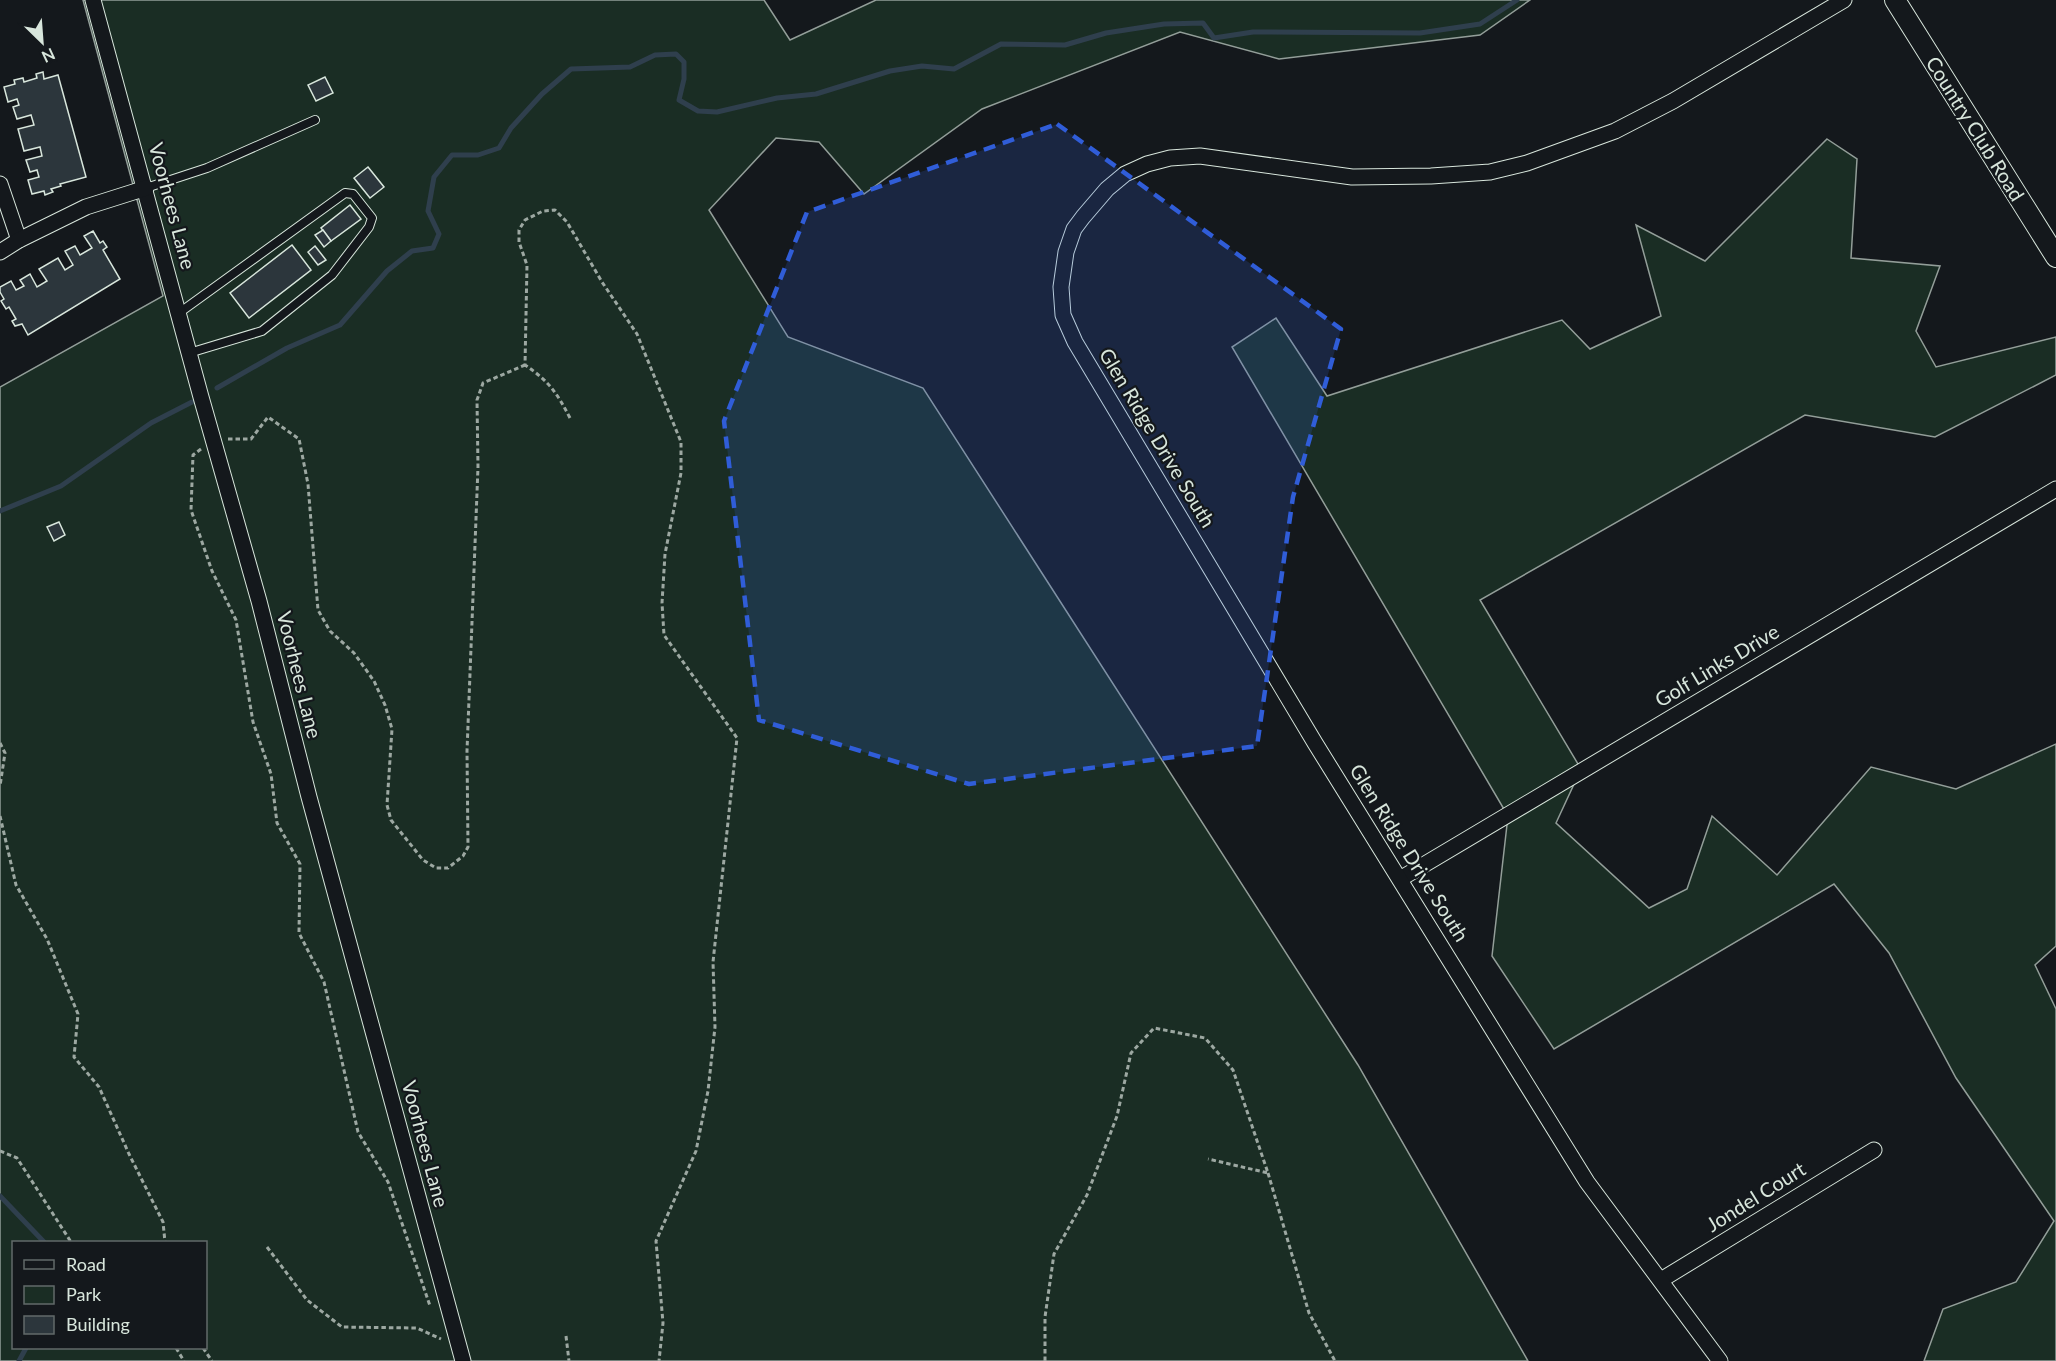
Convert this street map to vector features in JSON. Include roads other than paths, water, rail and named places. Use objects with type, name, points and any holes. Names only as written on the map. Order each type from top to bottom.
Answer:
[{"type":"street","name":"Voorhees Lane","points":[[93,0],[259,601],[309,797],[463,1361]]},
{"type":"street","name":"Glen Ridge Drive South","points":[[1720,1361],[1587,1182],[1316,743],[1075,342],[1063,315],[1061,287],[1066,252],[1074,230],[1083,216],[1107,189],[1125,174],[1147,164],[1170,158],[1200,156],[1352,177],[1431,176],[1490,172],[1527,164],[1624,126],[1673,101],[1844,0]]},
{"type":"street","name":"Country Club Road","points":[[1895,0],[2056,257]]},
{"type":"street","points":[[0,184],[19,240]]},
{"type":"street","points":[[0,252],[19,240],[86,207],[146,188]]},
{"type":"street","name":"Golf Links Drive","points":[[1401,879],[2056,489]]},
{"type":"street","name":"Jondel Court","points":[[1661,1281],[1874,1150]]},
{"type":"lane","points":[[146,188],[207,168],[315,120]]},
{"type":"lane","points":[[179,313],[345,193],[353,194],[372,218],[369,227],[332,275],[262,330],[189,353]]},
{"type":"waterway","points":[[217,388],[287,348],[340,325],[387,271],[412,251],[433,248],[439,234],[428,211],[434,177],[452,155],[478,155],[499,148],[511,128],[542,94],[571,69],[630,67],[655,55],[676,54],[684,62],[684,79],[679,100],[698,111],[717,112],[777,98],[816,94],[890,71],[922,66],[954,69],[1001,44],[1065,45],[1106,33],[1164,24],[1203,23],[1214,38],[1253,32],[1420,33],[1480,24],[1517,0]]},
{"type":"waterway","points":[[0,511],[61,486],[151,423],[192,402]]},
{"type":"waterway","points":[[0,1196],[43,1241]]},
{"type":"waterway","points":[[19,1361],[25,1349]]}]
